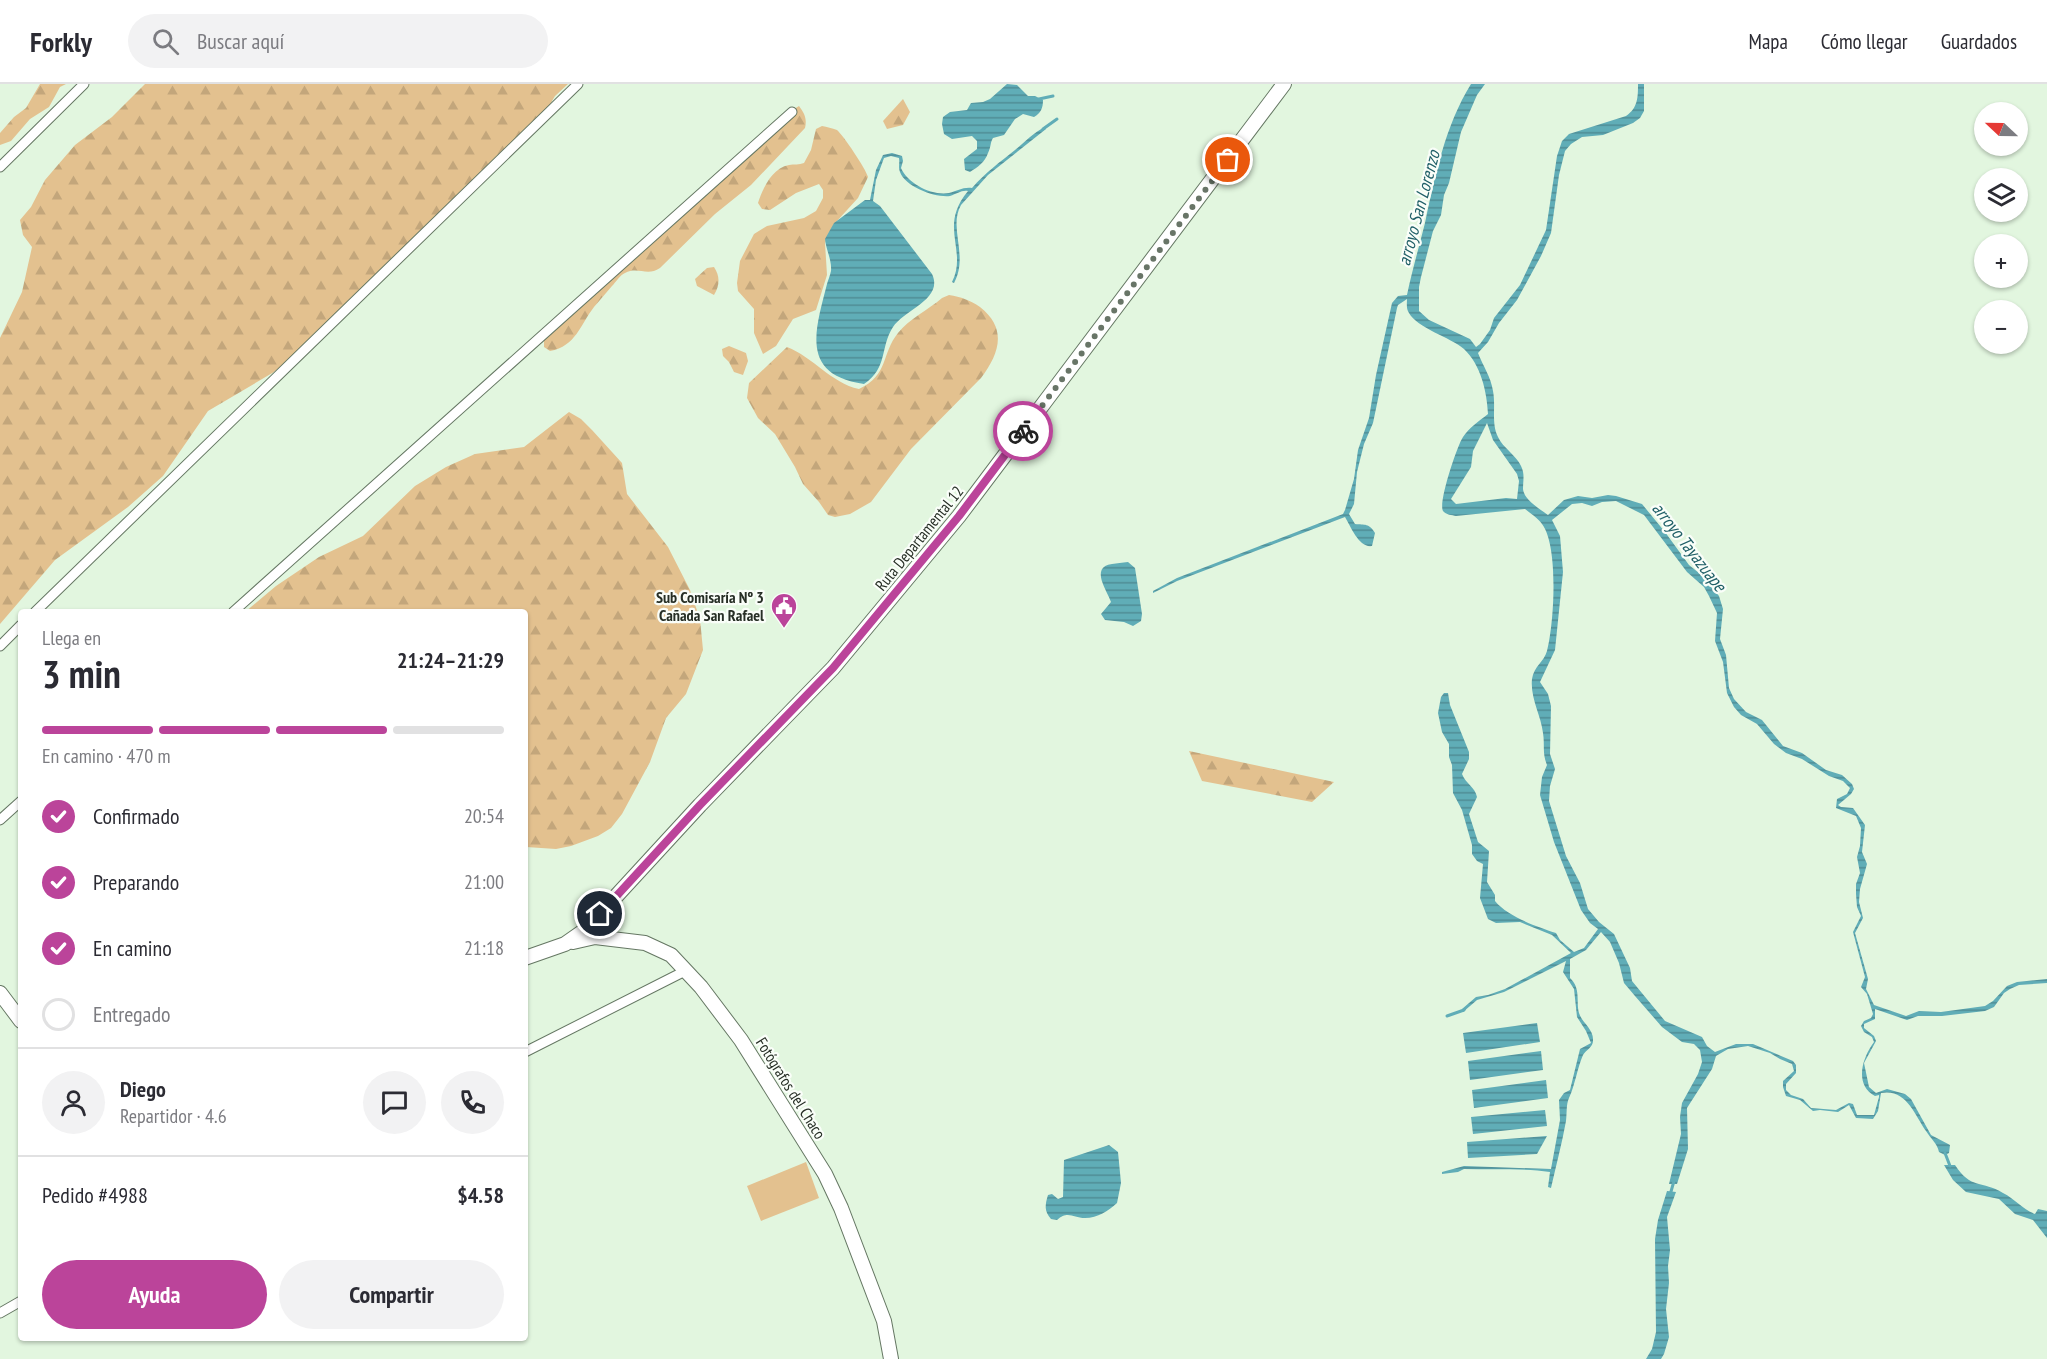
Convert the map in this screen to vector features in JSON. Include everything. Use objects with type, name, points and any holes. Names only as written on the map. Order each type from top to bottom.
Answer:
[{"type":"main road","name":"Ruta Departamental 12","points":[[528,956],[565,944],[585,930],[700,805],[833,668],[959,516],[1284,84]]},
{"type":"main road","name":"Fotógrafos del Chaco","points":[[565,944],[595,937],[645,943],[671,956],[687,970],[741,1040],[825,1174],[841,1208],[884,1321],[891,1359]]},
{"type":"main road","points":[[0,993],[18,1017]]},
{"type":"street","points":[[0,167],[84,84]]},
{"type":"street","points":[[38,609],[578,84]]},
{"type":"street","points":[[236,609],[792,112]]},
{"type":"street","points":[[0,646],[18,628]]},
{"type":"street","points":[[0,820],[18,804]]},
{"type":"street","points":[[528,1050],[687,970]]},
{"type":"street","points":[[0,1313],[18,1303]]},
{"type":"green space","points":[[40,84],[66,84],[60,87],[49,107],[30,119],[11,141],[0,145],[0,133],[14,117],[26,108]]},
{"type":"green space","points":[[145,84],[568,84],[555,96],[540,121],[299,352],[274,372],[208,411],[163,476],[128,507],[55,560],[0,624],[0,338],[22,292],[32,247],[23,235],[20,220],[31,207],[45,180],[75,145],[112,117]]},
{"type":"green space","points":[[903,99],[910,112],[903,125],[887,129],[883,121]]},
{"type":"green space","points":[[799,106],[805,117],[805,128],[751,185],[715,214],[660,268],[651,272],[630,271],[621,275],[566,345],[550,351],[544,347],[544,340],[713,176],[776,122]]},
{"type":"green space","points":[[822,126],[840,133],[868,177],[858,198],[837,221],[825,243],[827,275],[816,310],[793,319],[776,346],[763,354],[754,333],[754,309],[738,291],[740,261],[754,234],[767,226],[804,218],[816,211],[823,198],[823,190],[819,184],[796,193],[770,210],[762,209],[758,203],[773,174],[783,167],[804,163],[811,150],[816,129]]},
{"type":"green space","points":[[714,267],[718,281],[714,295],[697,286],[695,279],[707,268]]},
{"type":"green space","points":[[949,295],[973,302],[989,315],[997,333],[998,342],[992,360],[981,378],[911,449],[871,502],[850,514],[835,517],[828,515],[803,484],[775,434],[758,418],[747,398],[749,383],[787,347],[831,376],[859,389],[869,383],[880,371],[893,341],[902,328]]},
{"type":"green space","points":[[729,346],[746,353],[748,361],[743,375],[734,372],[723,356],[722,349]]},
{"type":"green space","points":[[569,412],[581,419],[622,463],[627,494],[668,547],[690,590],[700,619],[703,650],[686,694],[666,718],[650,762],[622,814],[611,828],[598,836],[556,849],[528,847],[528,609],[249,609],[276,586],[319,557],[363,536],[415,486],[446,467],[475,454],[524,447]]},
{"type":"green space","points":[[1189,751],[1334,782],[1312,802],[1202,781]]},
{"type":"green space","points":[[806,1162],[819,1198],[761,1221],[747,1186]]},
{"type":"water","points":[[1007,84],[1017,85],[1028,96],[1035,96],[1043,100],[1041,110],[1034,117],[1023,114],[1015,119],[1004,135],[993,138],[987,156],[981,164],[970,172],[965,170],[964,159],[977,149],[977,141],[972,136],[952,139],[944,134],[943,117],[950,112],[967,110],[971,103],[990,99]]},
{"type":"water","points":[[1471,84],[1485,84],[1477,95],[1461,132],[1441,215],[1433,231],[1421,277],[1419,311],[1429,320],[1470,339],[1476,347],[1490,330],[1494,318],[1520,285],[1546,230],[1557,156],[1562,141],[1569,134],[1626,116],[1635,106],[1638,84],[1644,84],[1644,111],[1640,118],[1603,135],[1582,137],[1565,151],[1559,175],[1551,233],[1517,300],[1478,353],[1492,386],[1496,432],[1500,441],[1521,466],[1526,497],[1548,515],[1564,500],[1578,496],[1592,498],[1616,496],[1642,504],[1689,565],[1719,596],[1723,609],[1720,639],[1726,655],[1729,688],[1734,699],[1746,712],[1762,720],[1783,746],[1802,753],[1826,770],[1842,775],[1852,784],[1854,789],[1851,794],[1838,805],[1853,808],[1865,825],[1862,852],[1867,864],[1859,902],[1863,918],[1855,933],[1868,979],[1866,989],[1874,1005],[1906,1016],[1919,1011],[1941,1012],[1985,1006],[2007,986],[2017,982],[2047,979],[2047,983],[2019,985],[2010,989],[2004,993],[1994,1007],[1985,1011],[1918,1016],[1907,1020],[1875,1009],[1875,1019],[1864,1024],[1864,1028],[1874,1036],[1876,1041],[1864,1063],[1869,1087],[1876,1093],[1887,1089],[1905,1094],[1911,1099],[1931,1135],[1950,1145],[1949,1153],[1945,1155],[1939,1152],[1909,1104],[1897,1095],[1881,1093],[1878,1111],[1873,1119],[1856,1118],[1849,1105],[1838,1112],[1813,1111],[1800,1100],[1786,1096],[1783,1081],[1794,1071],[1792,1064],[1770,1053],[1748,1046],[1728,1049],[1716,1056],[1712,1069],[1687,1108],[1688,1149],[1677,1184],[1669,1184],[1681,1134],[1682,1103],[1698,1074],[1702,1062],[1700,1050],[1694,1044],[1682,1042],[1662,1027],[1624,983],[1610,942],[1601,932],[1586,950],[1570,959],[1570,978],[1576,986],[1579,1013],[1592,1033],[1593,1043],[1583,1055],[1568,1100],[1566,1121],[1551,1188],[1548,1187],[1550,1172],[1464,1169],[1442,1174],[1442,1172],[1464,1166],[1551,1169],[1560,1120],[1559,1100],[1564,1093],[1570,1090],[1580,1049],[1591,1043],[1577,1017],[1574,989],[1563,972],[1566,961],[1504,992],[1477,1000],[1463,1012],[1462,1009],[1476,997],[1505,989],[1571,953],[1552,935],[1520,922],[1496,923],[1488,919],[1480,898],[1483,864],[1477,861],[1472,854],[1472,845],[1462,810],[1453,793],[1449,744],[1442,732],[1438,713],[1444,693],[1448,693],[1450,705],[1469,752],[1469,759],[1462,774],[1477,797],[1469,814],[1478,842],[1489,851],[1487,882],[1495,895],[1495,901],[1515,917],[1556,933],[1560,940],[1574,952],[1584,948],[1598,929],[1590,923],[1581,910],[1554,842],[1540,795],[1542,777],[1547,765],[1544,737],[1533,693],[1532,679],[1547,651],[1552,623],[1553,567],[1547,535],[1540,522],[1525,509],[1456,516],[1443,511],[1443,497],[1460,442],[1474,425],[1488,414],[1486,397],[1479,371],[1470,355],[1458,345],[1426,328],[1413,318],[1407,310],[1407,299],[1397,308],[1373,423],[1364,444],[1357,472],[1354,504],[1349,514],[1355,524],[1367,525],[1373,530],[1375,533],[1372,546],[1367,546],[1359,540],[1345,517],[1177,581],[1153,593],[1177,578],[1343,514],[1354,479],[1358,450],[1369,418],[1392,303],[1398,296],[1407,295],[1437,169],[1462,100]],"holes":[[[1487,423],[1493,440],[1517,474],[1519,481],[1517,499],[1506,498],[1456,504],[1451,499],[1471,467],[1473,451]],[[1616,501],[1644,515],[1687,572],[1704,587],[1717,613],[1715,641],[1723,662],[1727,693],[1734,707],[1741,715],[1757,724],[1774,744],[1786,753],[1843,781],[1850,788],[1847,794],[1837,799],[1836,808],[1856,816],[1861,828],[1857,857],[1860,873],[1856,884],[1857,907],[1861,916],[1853,932],[1865,977],[1861,987],[1867,994],[1873,1014],[1861,1026],[1874,1042],[1866,1056],[1862,1071],[1864,1085],[1868,1091],[1875,1096],[1879,1095],[1874,1115],[1857,1115],[1853,1104],[1849,1103],[1836,1110],[1811,1108],[1803,1099],[1791,1095],[1786,1090],[1786,1084],[1796,1073],[1796,1065],[1793,1061],[1753,1044],[1736,1044],[1715,1052],[1707,1046],[1702,1037],[1665,1021],[1632,981],[1630,968],[1614,934],[1588,909],[1580,883],[1566,856],[1549,801],[1555,769],[1550,754],[1551,706],[1548,694],[1540,682],[1555,650],[1563,572],[1560,536],[1552,520],[1572,504],[1582,503],[1592,506],[1602,502]]]},
{"type":"water","points":[[1045,127],[1046,129],[988,175],[961,205],[957,223],[960,262],[954,283],[952,282],[957,259],[955,216],[959,204],[968,191],[950,196],[929,193],[914,187],[903,177],[899,170],[899,158],[891,156],[884,158],[876,180],[873,201],[880,206],[932,274],[933,290],[893,327],[880,364],[872,378],[864,384],[844,379],[830,371],[821,361],[817,348],[819,318],[831,271],[825,239],[834,223],[865,200],[870,200],[876,170],[883,155],[892,153],[902,156],[901,168],[904,174],[921,188],[935,193],[949,193],[972,188],[982,177]]},
{"type":"water","points":[[1128,562],[1135,568],[1142,614],[1141,621],[1133,626],[1124,622],[1105,620],[1101,614],[1111,602],[1102,580],[1102,570],[1105,566]]},
{"type":"water","points":[[1537,1023],[1540,1042],[1466,1053],[1463,1033]]},
{"type":"water","points":[[1541,1051],[1543,1070],[1470,1080],[1468,1061]]},
{"type":"water","points":[[1546,1080],[1548,1098],[1474,1108],[1472,1090]]},
{"type":"water","points":[[1545,1110],[1547,1126],[1473,1134],[1471,1117]]},
{"type":"water","points":[[1547,1136],[1537,1154],[1468,1158],[1467,1142]]},
{"type":"water","points":[[1109,1145],[1118,1152],[1121,1183],[1117,1203],[1094,1217],[1064,1215],[1057,1220],[1051,1219],[1046,1211],[1046,1202],[1048,1195],[1052,1194],[1058,1199],[1063,1197],[1064,1160]]},
{"type":"water","points":[[1944,1165],[1955,1165],[1966,1178],[1996,1189],[2030,1212],[2035,1214],[2038,1209],[2047,1211],[2047,1238],[2033,1220],[2015,1214],[1999,1199],[1966,1192],[1953,1180]]},
{"type":"water","points":[[1667,1191],[1676,1192],[1667,1217],[1670,1250],[1666,1309],[1669,1337],[1661,1359],[1646,1359],[1652,1349],[1656,1332],[1655,1239]]},
{"type":"waterway","points":[[1039,99],[1053,96]]},
{"type":"waterway","points":[[1043,129],[1057,119]]},
{"type":"waterway","points":[[1447,1016],[1464,1010]]},
{"type":"waterway","name":"arroyo Tayazuape","points":[[1945,1153],[1950,1166]]},
{"type":"waterway","name":"arroyo San Lorenzo","points":[[1670,1195],[1674,1181]]},
{"type":"way so far","points":[[1023,431],[1228,160]]},
{"type":"place","name":"Sub Comisaría Nº 3 Cañada San Rafael","points":[[784,629]]},
{"type":"route","points":[[600,914],[700,805],[833,668],[959,516],[1023,431]]}]
